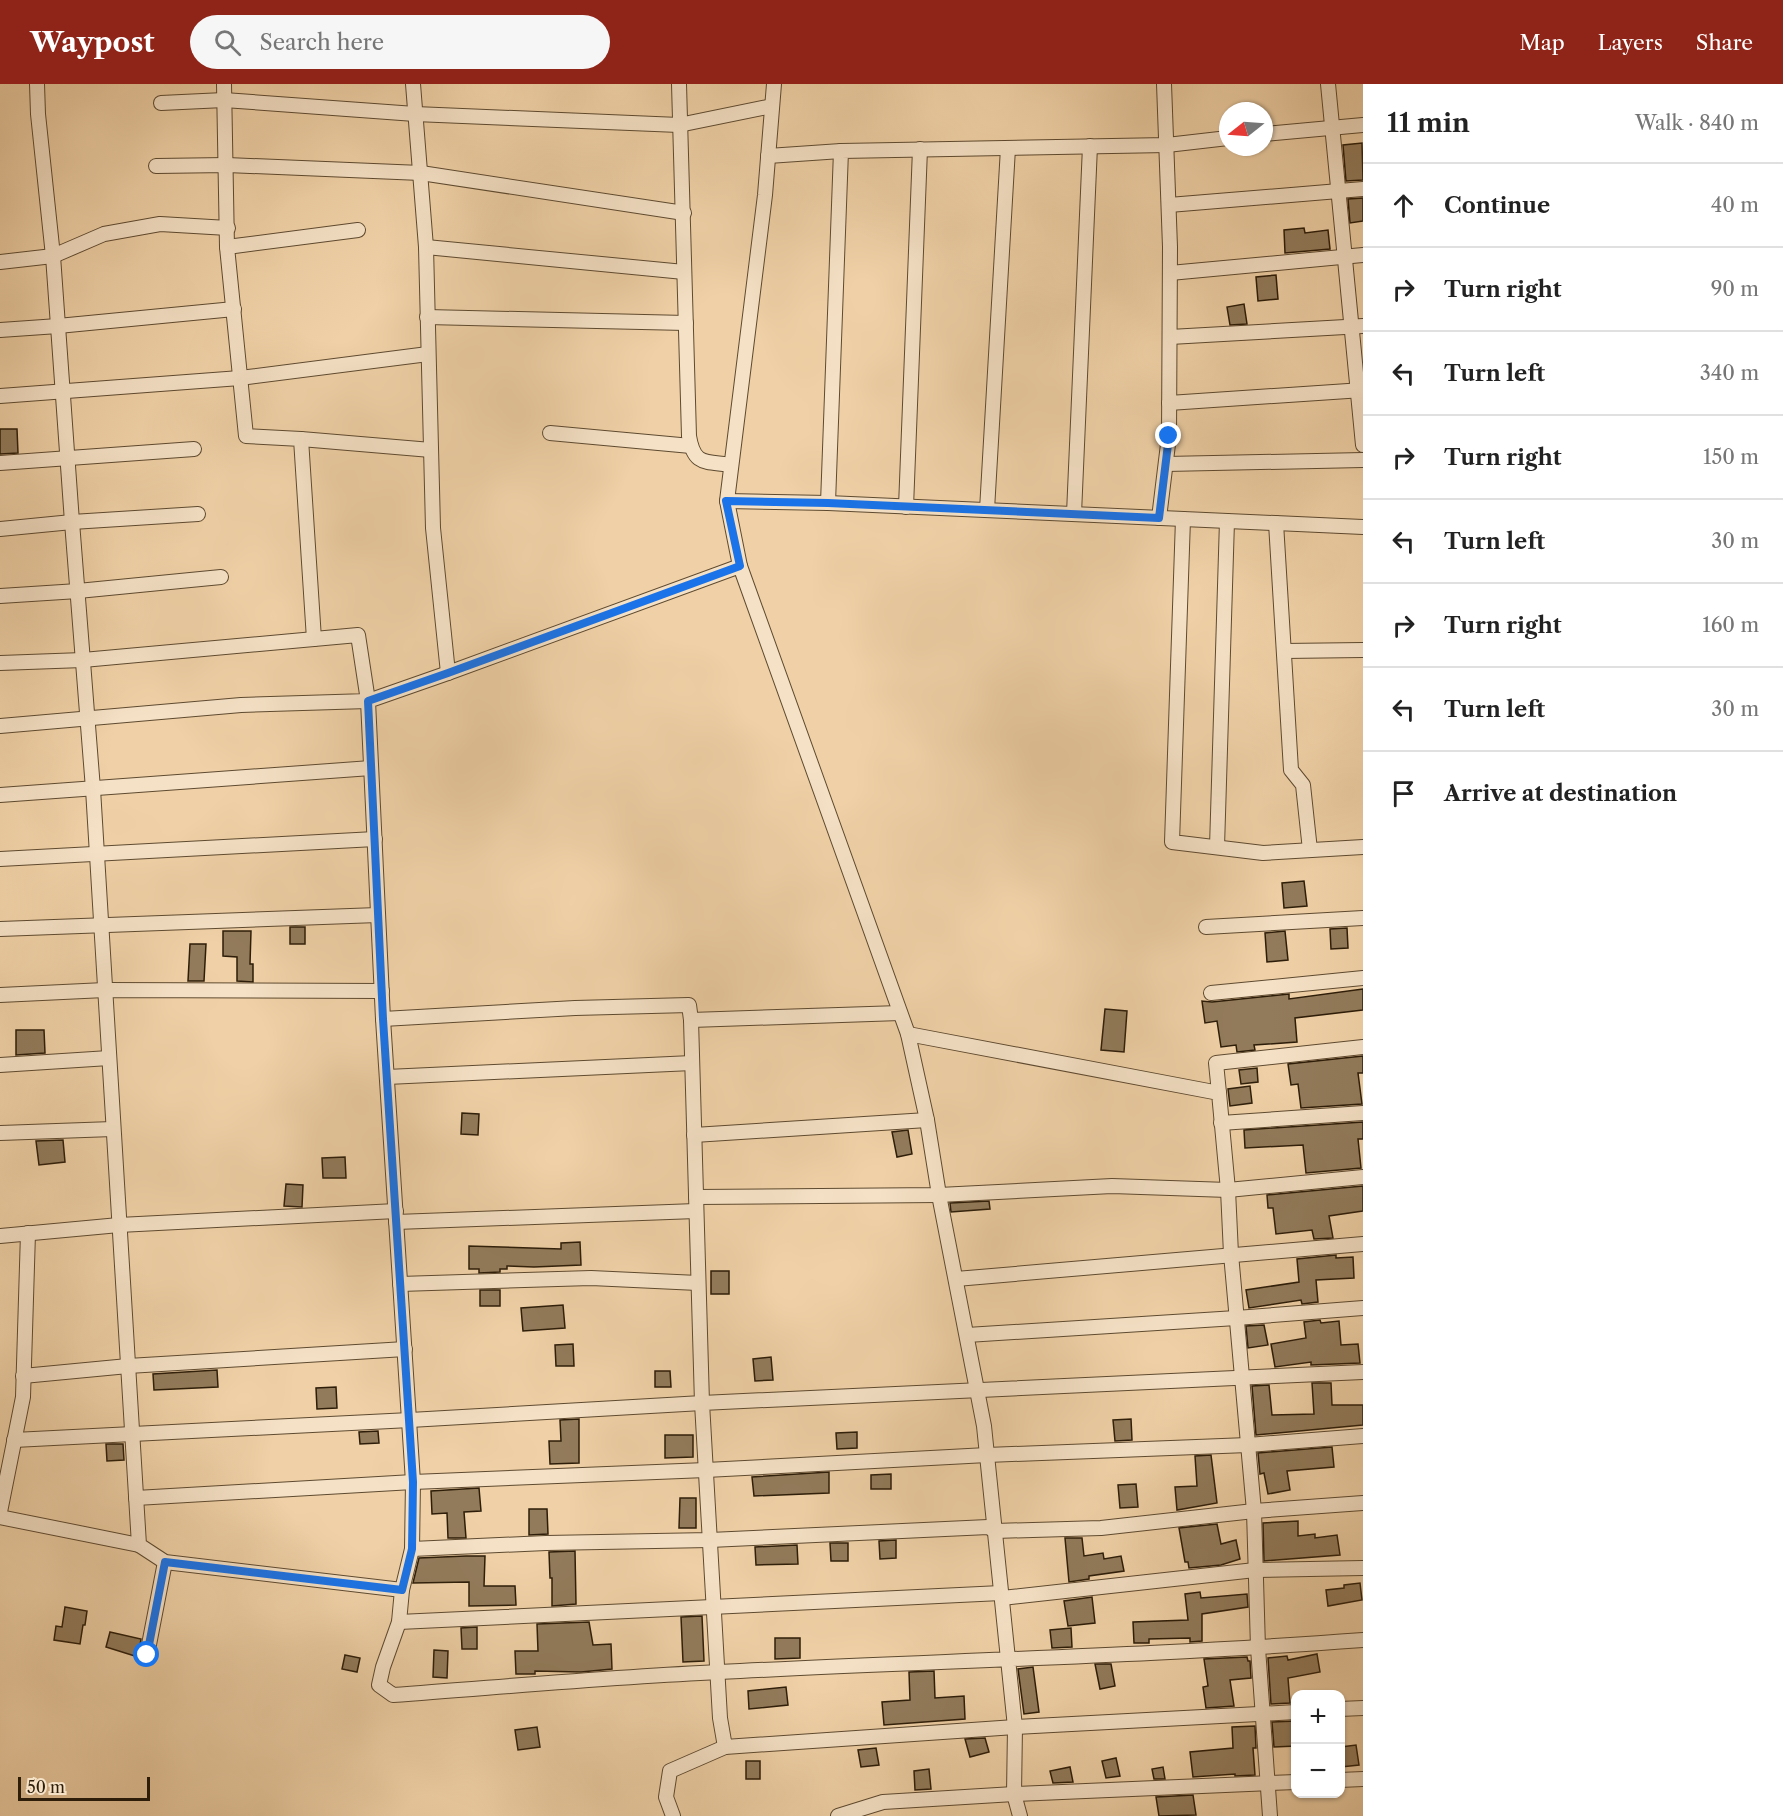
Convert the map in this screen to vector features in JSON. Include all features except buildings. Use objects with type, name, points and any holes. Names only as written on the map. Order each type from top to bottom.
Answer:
[{"type":"street","points":[[37,84],[53,256],[93,789],[139,1545]]},
{"type":"street","points":[[224,84],[227,247],[246,436],[431,450]]},
{"type":"street","points":[[413,84],[426,247],[433,528],[448,673]]},
{"type":"street","points":[[679,84],[689,436],[694,455],[701,460],[731,465]]},
{"type":"street","points":[[774,84],[765,195],[726,501],[740,566],[908,1034],[927,1120],[939,1195],[984,1426],[1015,1727],[1014,1794],[1020,1816]]},
{"type":"street","points":[[1159,518],[1169,436],[1170,273],[1164,84]]},
{"type":"street","points":[[1328,84],[1345,256],[1357,326],[1363,445]]},
{"type":"street","points":[[161,103],[224,100],[416,114],[679,125],[772,106]]},
{"type":"street","points":[[1273,133],[1363,125]]},
{"type":"street","points":[[768,156],[841,151],[1167,145],[1219,139]]},
{"type":"street","points":[[1074,514],[1089,146]]},
{"type":"street","points":[[987,510],[1008,148]]},
{"type":"street","points":[[906,507],[920,149]]},
{"type":"street","points":[[828,503],[841,151]]},
{"type":"street","points":[[156,166],[227,165],[421,172],[684,213]]},
{"type":"street","points":[[1169,205],[1363,189]]},
{"type":"street","points":[[0,262],[53,256],[104,234],[160,224],[228,228]]},
{"type":"street","points":[[227,247],[358,230]]},
{"type":"street","points":[[426,247],[684,272]]},
{"type":"street","points":[[1170,273],[1363,255]]},
{"type":"street","points":[[0,330],[234,309]]},
{"type":"street","points":[[427,317],[686,323]]},
{"type":"street","points":[[1170,337],[1357,326]]},
{"type":"street","points":[[0,396],[240,378],[428,354]]},
{"type":"street","points":[[1169,403],[1360,390]]},
{"type":"street","points":[[550,433],[691,447]]},
{"type":"street","points":[[301,440],[314,639]]},
{"type":"street","points":[[0,464],[67,457],[194,449]]},
{"type":"street","points":[[1166,464],[1363,460]]},
{"type":"street","points":[[726,501],[828,503],[1363,527]]},
{"type":"street","points":[[0,529],[198,514]]},
{"type":"street","points":[[1183,519],[1173,842],[1263,853],[1363,847]]},
{"type":"street","points":[[1217,847],[1227,521]]},
{"type":"street","points":[[1276,523],[1291,770],[1303,785],[1310,850]]},
{"type":"street","points":[[0,726],[241,705],[368,701],[740,566]]},
{"type":"street","points":[[0,596],[221,577]]},
{"type":"street","points":[[0,663],[83,660],[358,635],[368,701],[383,1019],[413,1482],[412,1549],[402,1590],[399,1622],[379,1685],[393,1695],[717,1672],[1258,1648],[1363,1640]]},
{"type":"street","points":[[1284,651],[1363,650]]},
{"type":"street","points":[[0,795],[371,768]]},
{"type":"street","points":[[0,859],[375,839]]},
{"type":"street","points":[[0,929],[378,915]]},
{"type":"street","points":[[1206,927],[1363,918]]},
{"type":"street","points":[[1211,993],[1363,978]]},
{"type":"street","points":[[0,995],[105,990],[382,991]]},
{"type":"street","points":[[383,1019],[575,1008],[689,1005],[702,1403],[720,1718],[725,1747]]},
{"type":"street","points":[[691,1020],[900,1013]]},
{"type":"street","points":[[908,1034],[1219,1093]]},
{"type":"street","points":[[1270,1816],[1258,1648],[1254,1511],[1216,1063],[1363,1047]]},
{"type":"street","points":[[0,1065],[109,1058]]},
{"type":"street","points":[[387,1077],[692,1063]]},
{"type":"street","points":[[1221,1123],[1363,1113]]},
{"type":"street","points":[[694,1135],[927,1120]]},
{"type":"street","points":[[0,1133],[113,1129]]},
{"type":"street","points":[[696,1197],[939,1195],[1112,1186],[1228,1190],[1363,1177]]},
{"type":"street","points":[[0,1236],[119,1225],[396,1216],[696,1211]]},
{"type":"street","points":[[0,1512],[9,1447],[23,1397],[28,1233]]},
{"type":"street","points":[[956,1279],[1363,1244]]},
{"type":"street","points":[[400,1284],[591,1278],[698,1283]]},
{"type":"street","points":[[967,1335],[1363,1308]]},
{"type":"street","points":[[23,1376],[128,1366],[405,1349]]},
{"type":"street","points":[[9,1447],[133,1435],[702,1403],[1363,1372]]},
{"type":"street","points":[[136,1498],[413,1482],[1248,1445],[1363,1436]]},
{"type":"street","points":[[412,1549],[546,1543],[710,1540],[988,1527],[995,1531],[1101,1528],[1254,1511],[1363,1503]]},
{"type":"street","points":[[0,1517],[139,1545],[165,1562],[402,1590]]},
{"type":"street","points":[[147,1655],[165,1562]]},
{"type":"street","points":[[399,1622],[1001,1595],[1255,1570],[1363,1568]]},
{"type":"street","points":[[1345,1709],[1363,1708]]},
{"type":"street","points":[[673,1816],[666,1797],[670,1771],[725,1747],[1015,1727],[1291,1712]]},
{"type":"street","points":[[1345,1780],[1363,1779]]},
{"type":"street","points":[[839,1816],[883,1802],[1291,1782]]},
{"type":"route","points":[[147,1655],[165,1562],[402,1590],[412,1549],[413,1482],[410,1420],[383,1019],[368,701],[740,566],[726,501],[828,503],[1159,518],[1169,436]]}]
